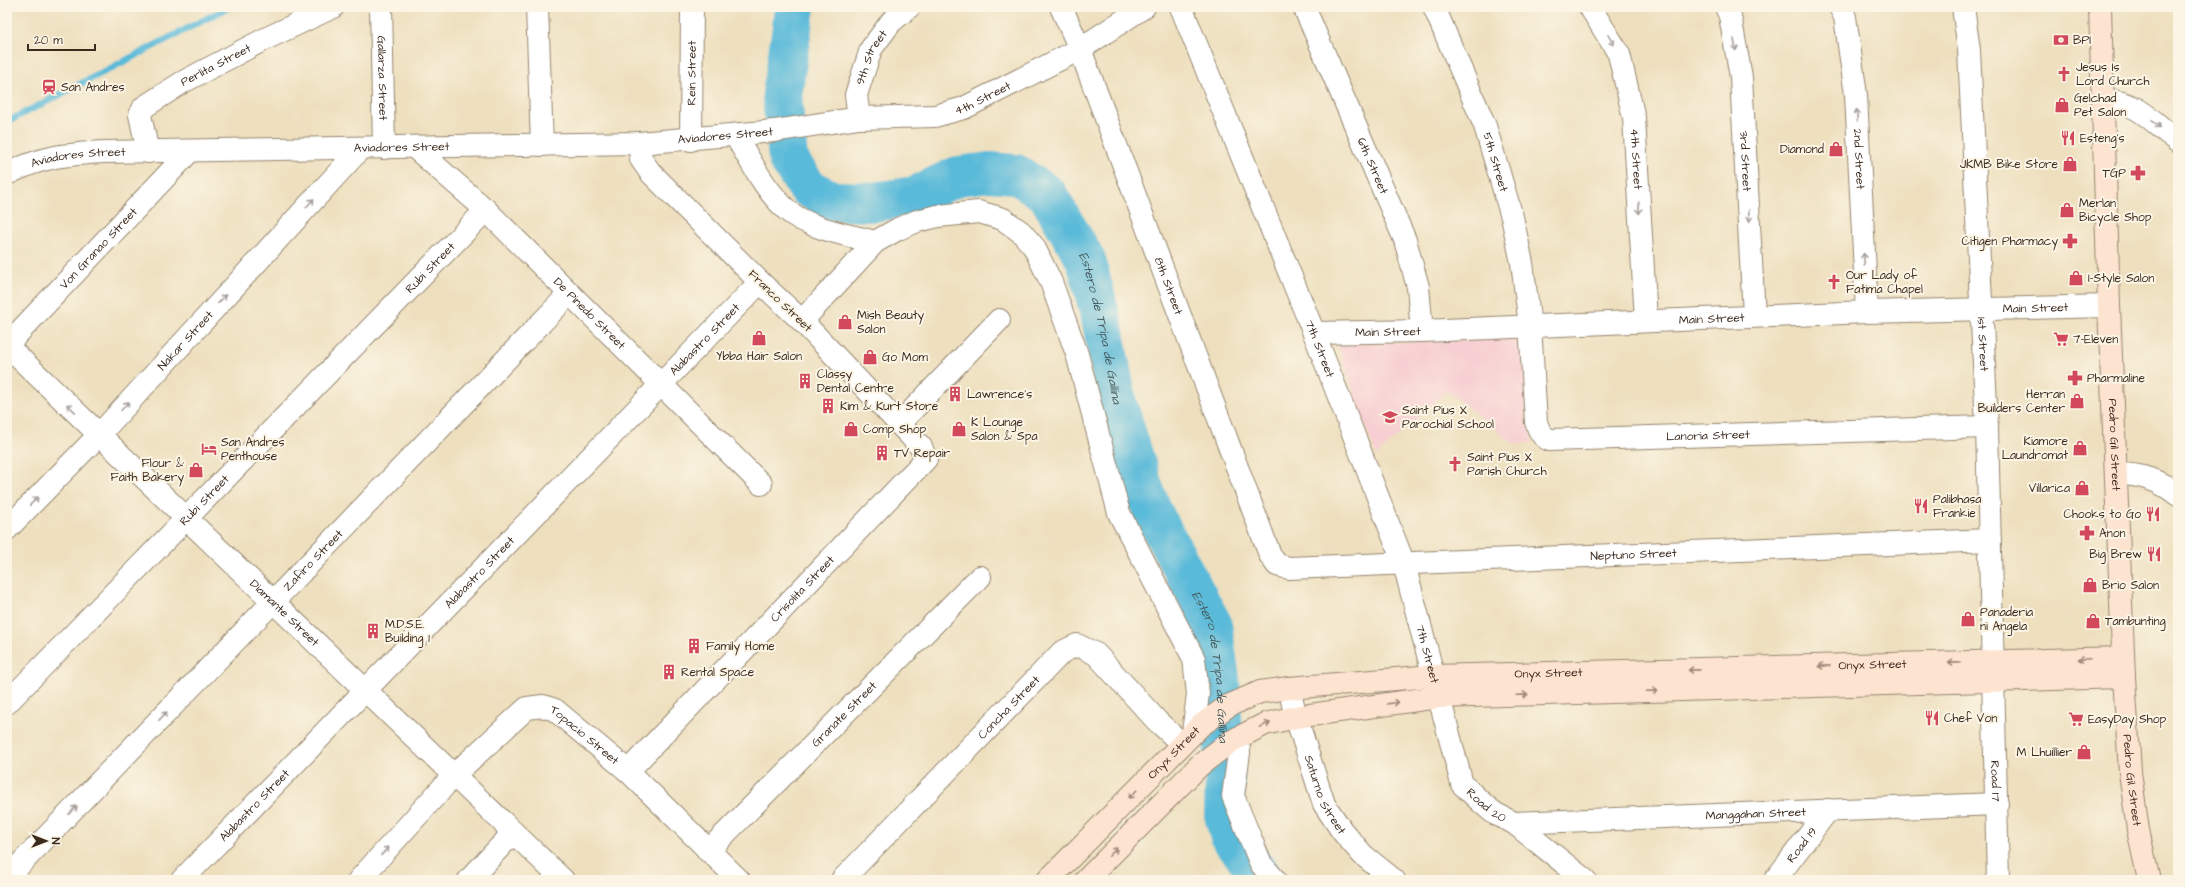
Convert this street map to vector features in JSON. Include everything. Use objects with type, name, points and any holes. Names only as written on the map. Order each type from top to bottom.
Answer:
[{"type":"main road","name":"Pedro Gil Street","points":[[2100,7],[2109,306],[2123,668],[2130,772],[2138,830],[2149,880]]},
{"type":"main road","name":"Onyx Street","points":[[1048,880],[1192,735],[1228,706],[1260,692],[1289,688],[1435,687],[2123,668]]},
{"type":"main road","name":"Onyx Street","points":[[1086,880],[1200,765],[1234,740],[1265,724],[1435,687]]},
{"type":"street","name":"Perlita Street","points":[[148,152],[140,115],[144,107],[183,82],[333,7]]},
{"type":"street","name":"Gallarza Street","points":[[381,7],[384,148]]},
{"type":"street","points":[[537,7],[542,145]]},
{"type":"street","name":"Rein Street","points":[[691,140],[692,7]]},
{"type":"street","name":"9th Street","points":[[859,118],[856,95],[871,49],[891,22],[909,7]]},
{"type":"street","name":"8th Street","points":[[1061,7],[1080,49],[1270,555],[1278,565]]},
{"type":"street","name":"4th Street","points":[[800,128],[859,118],[935,116],[964,108],[1080,49],[1144,7]]},
{"type":"street","name":"7th Street","points":[[1181,7],[1314,333],[1404,564],[1435,687]]},
{"type":"street","name":"6th Street","points":[[1304,7],[1405,240],[1418,287],[1422,331]]},
{"type":"street","name":"5th Street","points":[[1434,7],[1485,126],[1492,149],[1514,225],[1522,264],[1530,325]]},
{"type":"street","name":"4th Street","points":[[1590,7],[1619,54],[1634,118],[1646,320]]},
{"type":"street","name":"3rd Street","points":[[1726,7],[1730,16],[1741,77],[1754,316]]},
{"type":"street","name":"2nd Street","points":[[1840,7],[1845,17],[1856,95],[1867,312]]},
{"type":"street","name":"1st Street","points":[[1964,7],[1969,50],[1982,309],[1994,672]]},
{"type":"street","points":[[2103,100],[2123,102],[2134,106],[2178,142]]},
{"type":"street","name":"Aviadores Street","points":[[7,174],[26,164],[53,156],[103,152],[189,152],[639,143],[691,140],[800,128]]},
{"type":"street","points":[[735,135],[760,176],[789,211],[807,221],[834,231],[875,242]]},
{"type":"street","name":"Franco Street","points":[[639,143],[642,159],[650,172],[802,322],[921,447],[926,459]]},
{"type":"street","name":"De Pinedo Street","points":[[414,147],[486,210],[761,484]]},
{"type":"street","name":"Nakar Street","points":[[7,529],[99,435],[360,148]]},
{"type":"street","name":"Von Granao Street","points":[[7,346],[189,152]]},
{"type":"street","name":"Rubi Street","points":[[7,703],[486,210]]},
{"type":"street","points":[[802,322],[875,242],[898,229],[918,221],[938,216],[979,212],[1003,220],[1021,232],[1034,247],[1051,282],[1077,354],[1119,513],[1194,659],[1198,694],[1192,735]]},
{"type":"street","name":"Alabastro Street","points":[[182,880],[760,282]]},
{"type":"street","name":"Zafiro Street","points":[[7,878],[569,294]]},
{"type":"street","name":"Main Street","points":[[1314,333],[1422,331],[1646,320],[1867,312],[2109,306]]},
{"type":"street","points":[[899,424],[999,320]]},
{"type":"street","name":"Lanoria Street","points":[[1530,325],[1536,422],[1539,431],[1549,440],[1987,427]]},
{"type":"street","name":"Diamante Street","points":[[7,346],[563,880]]},
{"type":"street","name":"Crisolita Street","points":[[628,771],[926,459]]},
{"type":"street","points":[[2116,474],[2146,476],[2165,485],[2178,495]]},
{"type":"street","name":"Neptuno Street","points":[[1278,565],[1289,568],[1404,564],[1990,540]]},
{"type":"street","name":"Granate Street","points":[[708,851],[980,577]]},
{"type":"street","name":"Concha Street","points":[[842,880],[1062,652],[1077,645],[1096,654],[1157,721],[1192,735]]},
{"type":"street","name":"Road 17","points":[[1994,672],[1998,880]]},
{"type":"street","name":"Road 20","points":[[1435,687],[1462,784],[1494,813],[1514,823],[1584,880]]},
{"type":"street","name":"Saturno Street","points":[[1289,688],[1296,717],[1324,804],[1342,831],[1363,856],[1394,880]]},
{"type":"street","name":"Topacio Street","points":[[359,880],[454,775],[527,708],[543,706],[555,710],[628,771],[739,880]]},
{"type":"street","points":[[1234,740],[1239,753],[1233,796],[1261,864],[1275,880]]},
{"type":"street","name":"Manggahan Street","points":[[1514,823],[1997,804]]},
{"type":"street","name":"Road 19","points":[[1774,880],[1828,810]]},
{"type":"street","points":[[469,880],[513,833]]},
{"type":"shaded area","name":"Saint Pius X Parochial School","points":[[1525,338],[1532,443],[1515,444],[1447,391],[1376,456],[1337,344]]},
{"type":"waterway","points":[[7,122],[229,7]]},
{"type":"waterway","name":"Estero de Tripa de Gallina","points":[[795,7],[782,95],[788,159],[808,188],[833,201],[873,202],[915,196],[958,176],[989,172],[1016,174],[1047,194],[1086,260],[1103,327],[1117,403],[1143,487],[1154,515],[1212,624],[1220,680],[1225,777],[1224,815],[1230,837],[1264,880]]},
{"type":"place","name":"BPI","points":[[2061,40]]},
{"type":"place","name":"Jesus Is Lord Church","points":[[2064,74]]},
{"type":"place","name":"San Andres","points":[[49,87]]},
{"type":"place","name":"Gelchad Pet Salon","points":[[2062,105]]},
{"type":"place","name":"Esteng's","points":[[2068,138]]},
{"type":"place","name":"Diamond","points":[[1836,149]]},
{"type":"place","name":"JKMB Bike Store","points":[[2070,164]]},
{"type":"place","name":"TGP","points":[[2138,173]]},
{"type":"place","name":"Merlan Bicycle Shop","points":[[2067,210]]},
{"type":"place","name":"Citigen Pharmacy","points":[[2070,241]]},
{"type":"place","name":"I-Style Salon","points":[[2076,278]]},
{"type":"place","name":"Our Lady of Fatima Chapel","points":[[1834,282]]},
{"type":"place","name":"Mish Beauty Salon","points":[[845,322]]},
{"type":"place","name":"Ybba Hair Salon","points":[[759,338]]},
{"type":"place","name":"7-Eleven","points":[[2061,339]]},
{"type":"place","name":"Go Mom","points":[[870,357]]},
{"type":"place","name":"Pharmaline","points":[[2075,378]]},
{"type":"place","name":"Classy Dental Centre","points":[[805,381]]},
{"type":"place","name":"Lawrence's","points":[[955,394]]},
{"type":"place","name":"Herran Builders Center","points":[[2077,401]]},
{"type":"place","name":"Kim & Kurt Store","points":[[828,406]]},
{"type":"place","name":"Saint Pius X Parochial School","points":[[1390,417]]},
{"type":"place","name":"Comp Shop","points":[[851,429]]},
{"type":"place","name":"K Lounge Salon & Spa","points":[[959,429]]},
{"type":"place","name":"Kiamore Laundromat","points":[[2080,448]]},
{"type":"place","name":"San Andres Penthouse","points":[[209,449]]},
{"type":"place","name":"TV Repair","points":[[882,453]]},
{"type":"place","name":"Saint Pius X Parish Church","points":[[1455,464]]},
{"type":"place","name":"Flour & Faith Bakery","points":[[196,470]]},
{"type":"place","name":"Villarica","points":[[2082,488]]},
{"type":"place","name":"Palibhasa Frankie","points":[[1921,506]]},
{"type":"place","name":"Chooks to Go","points":[[2153,514]]},
{"type":"place","name":"Anon","points":[[2087,533]]},
{"type":"place","name":"Big Brew","points":[[2154,554]]},
{"type":"place","name":"Brio Salon","points":[[2090,585]]},
{"type":"place","name":"Panaderia ni Angela","points":[[1968,619]]},
{"type":"place","name":"Tambunting","points":[[2093,621]]},
{"type":"place","name":"M.D.S.E. Building 1","points":[[373,631]]},
{"type":"place","name":"Family Home","points":[[694,646]]},
{"type":"place","name":"Rental Space","points":[[669,672]]},
{"type":"place","name":"Chef Von","points":[[1932,718]]},
{"type":"place","name":"EasyDay Shop","points":[[2076,719]]},
{"type":"place","name":"M Lhuillier","points":[[2084,752]]}]
